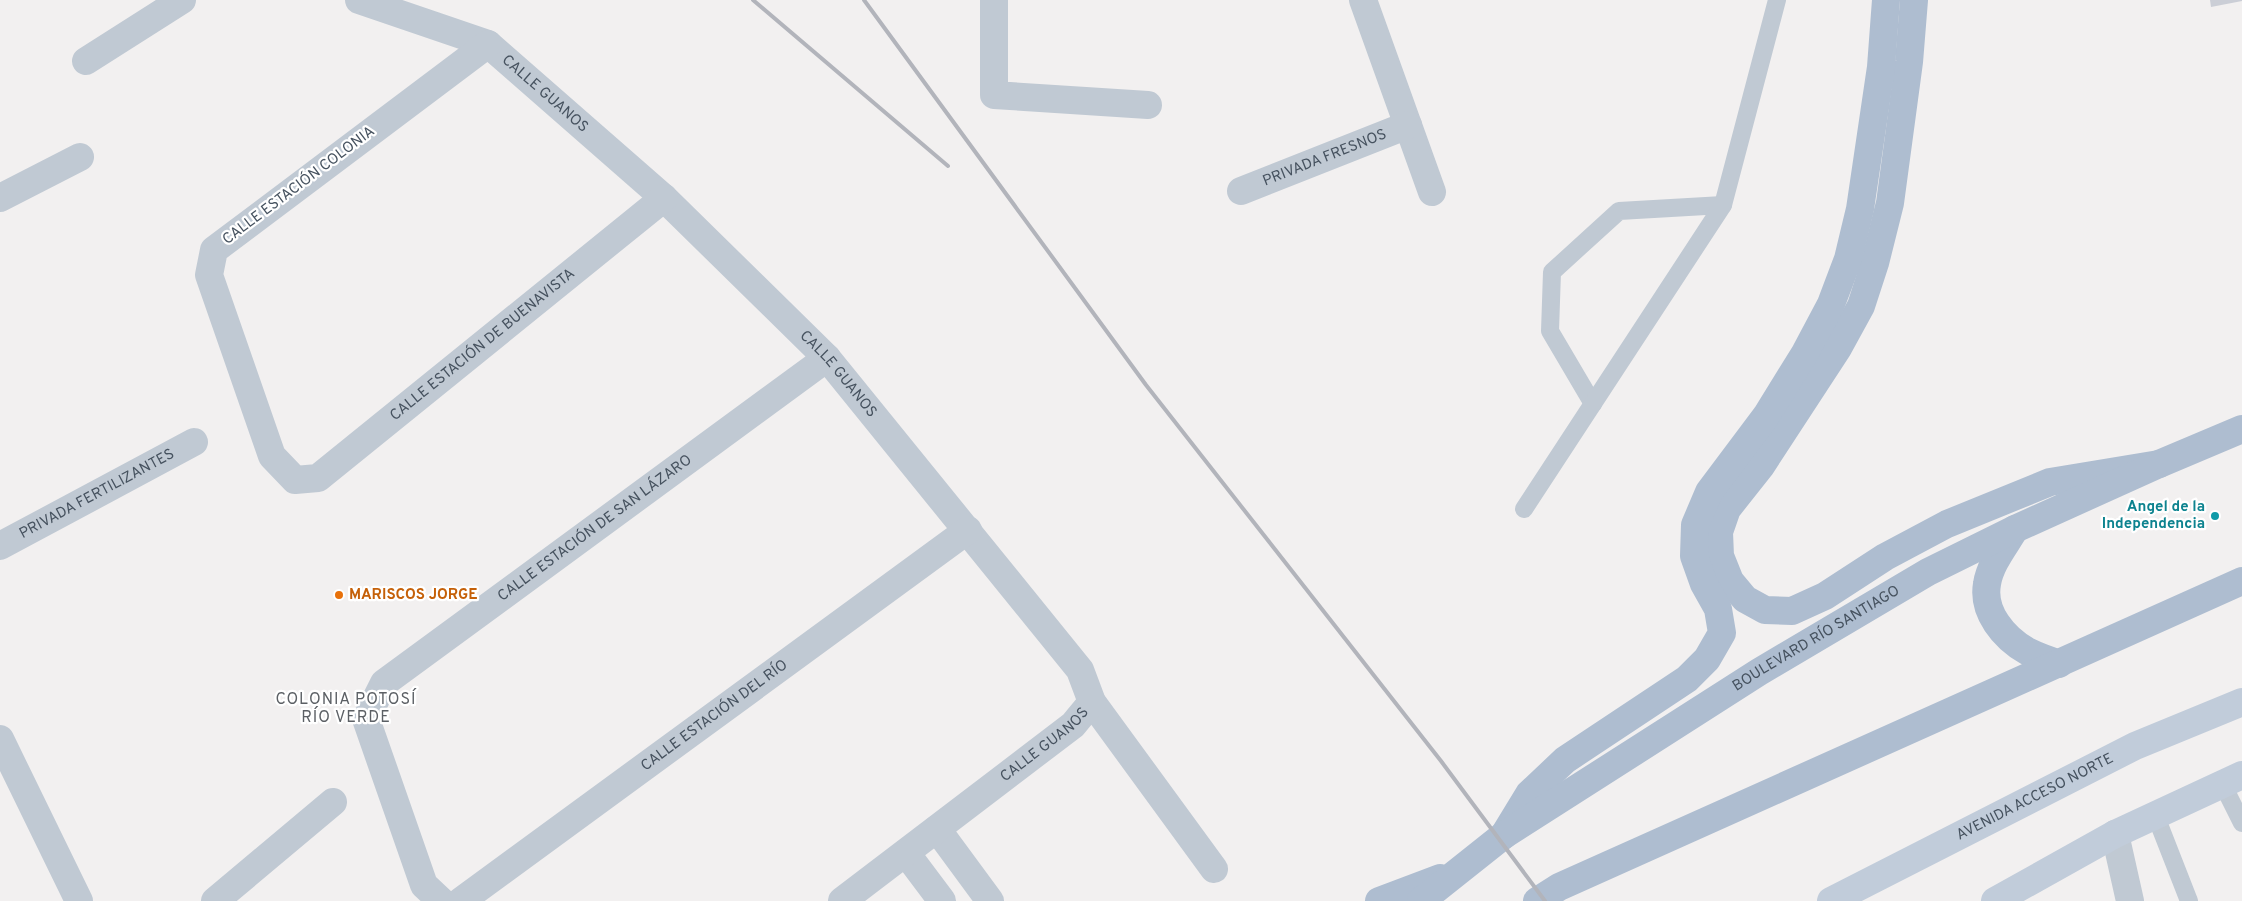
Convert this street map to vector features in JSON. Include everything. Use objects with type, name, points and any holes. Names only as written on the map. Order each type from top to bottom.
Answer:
[{"type":"main road","points":[[1504,835],[1529,794],[1559,766],[1687,679],[1708,660],[1722,633],[1718,609],[1704,584],[1694,556],[1695,525],[1708,492],[1766,416],[1805,353],[1831,304],[1848,259],[1860,210],[1879,77],[1886,0]]},
{"type":"main road","points":[[1914,0],[1909,62],[1890,203],[1875,264],[1861,306],[1838,348],[1761,466],[1727,509],[1719,532],[1720,556],[1730,581],[1745,599],[1765,610],[1792,611],[1825,596],[1885,557],[1948,524],[2050,482],[2159,464]]},
{"type":"main road","name":"BOULEVARD RÍO SANTIAGO","points":[[1421,901],[1504,835],[1759,672],[1928,572],[2015,529],[2242,429]]},
{"type":"main road","points":[[2015,529],[1992,568],[1987,586],[1989,607],[1997,625],[2010,640],[2028,651],[2059,664]]},
{"type":"main road","points":[[1537,901],[1559,887],[2242,582]]},
{"type":"main road","name":"AVENIDA ACCESO NORTE","points":[[1831,901],[2135,746],[2242,702]]},
{"type":"main road","points":[[1995,901],[2115,834],[2232,779]]},
{"type":"main road","points":[[1379,901],[1456,872]]},
{"type":"street","points":[[86,61],[182,0]]},
{"type":"street","name":"CALLE GUANOS","points":[[359,0],[488,44],[664,198],[827,358],[1080,670],[1092,702],[1073,725],[842,901]]},
{"type":"street","points":[[994,0],[994,96],[1148,105]]},
{"type":"street","points":[[1363,0],[1432,192]]},
{"type":"street","name":"CALLE ESTACIÓN COLONIA","points":[[295,480],[272,456],[265,438],[209,275],[214,250],[488,44]]},
{"type":"street","name":"PRIVADA FRESNOS","points":[[1241,191],[1408,125]]},
{"type":"street","points":[[0,198],[80,157]]},
{"type":"street","name":"CALLE ESTACIÓN DE BUENAVISTA","points":[[295,480],[318,478],[664,198]]},
{"type":"street","name":"CALLE ESTACIÓN DE SAN LÁZARO","points":[[446,901],[424,885],[366,719],[384,683],[827,358]]},
{"type":"street","name":"PRIVADA FERTILIZANTES","points":[[0,546],[194,442]]},
{"type":"street","name":"CALLE ESTACIÓN DEL RÍO","points":[[446,901],[968,530]]},
{"type":"street","points":[[1092,702],[1214,869]]},
{"type":"street","points":[[0,739],[79,901]]},
{"type":"street","points":[[215,901],[333,802]]},
{"type":"street","points":[[937,829],[990,901]]},
{"type":"street","points":[[2115,834],[2130,901]]},
{"type":"street","points":[[906,853],[942,901]]},
{"type":"lane","points":[[1524,509],[1723,205],[1778,0]]},
{"type":"lane","points":[[1593,404],[1550,331],[1552,272],[1619,211],[1723,205]]},
{"type":"lane","points":[[2232,779],[2242,823]]},
{"type":"lane","points":[[2155,814],[2189,901]]},
{"type":"building","points":[[2210,0],[2242,0],[2242,1],[2211,7]]},
{"type":"railway","points":[[753,0],[948,166]]},
{"type":"railway","points":[[864,0],[1146,385],[1441,761],[1545,901]]},
{"type":"place","name":"Angel de la Independencia","points":[[2215,516]]},
{"type":"place","name":"MARISCOS JORGE","points":[[339,595]]},
{"type":"district","name":"COLONIA POTOSÍ RÍO VERDE","points":[[346,709]]}]
